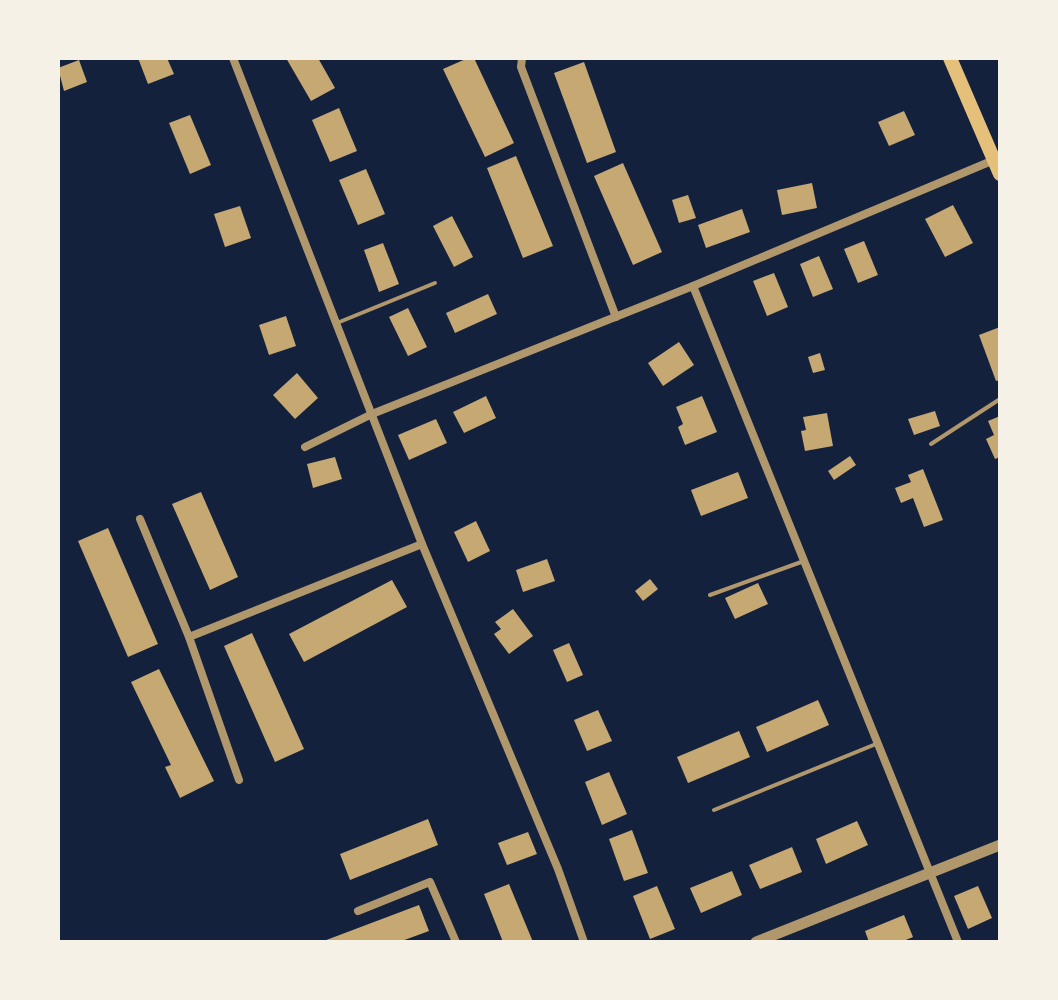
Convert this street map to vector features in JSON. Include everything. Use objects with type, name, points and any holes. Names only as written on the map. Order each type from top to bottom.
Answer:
[{"type":"main road","points":[[950,58],[997,167]]},
{"type":"street","points":[[233,58],[422,544],[558,869],[584,942]]},
{"type":"street","points":[[522,58],[521,67],[616,317]]},
{"type":"street","points":[[305,447],[372,414],[997,167]]},
{"type":"street","points":[[693,286],[958,942]]},
{"type":"street","points":[[140,519],[189,637],[239,780]]},
{"type":"street","points":[[189,637],[422,544]]},
{"type":"street","points":[[756,942],[1000,845]]},
{"type":"street","points":[[358,911],[430,882],[456,942]]},
{"type":"lane","points":[[337,323],[435,283]]},
{"type":"lane","points":[[931,444],[1000,399]]},
{"type":"lane","points":[[710,595],[804,561]]},
{"type":"lane","points":[[714,810],[879,743]]},
{"type":"building","points":[[138,58],[167,58],[174,74],[148,84]]},
{"type":"building","points":[[286,58],[318,58],[335,88],[311,101]]},
{"type":"building","points":[[474,58],[514,143],[485,157],[443,69]]},
{"type":"building","points":[[79,60],[87,82],[64,91],[58,68]]},
{"type":"building","points":[[584,62],[616,152],[587,163],[554,73]]},
{"type":"building","points":[[339,108],[357,151],[330,162],[312,120]]},
{"type":"building","points":[[904,111],[915,135],[889,146],[878,122]]},
{"type":"building","points":[[190,115],[211,165],[190,174],[169,123]]},
{"type":"building","points":[[516,156],[553,246],[523,258],[487,168]]},
{"type":"building","points":[[623,163],[662,252],[633,265],[594,176]]},
{"type":"building","points":[[366,169],[385,214],[358,225],[339,180]]},
{"type":"building","points":[[812,183],[817,208],[782,215],[777,190]]},
{"type":"building","points":[[688,195],[696,218],[679,223],[672,200]]},
{"type":"building","points":[[953,205],[973,243],[945,257],[925,219]]},
{"type":"building","points":[[240,206],[251,238],[225,247],[214,214]]},
{"type":"building","points":[[742,209],[750,232],[706,248],[698,225]]},
{"type":"building","points":[[452,216],[473,257],[454,267],[433,226]]},
{"type":"building","points":[[864,241],[878,275],[858,283],[844,249]]},
{"type":"building","points":[[383,243],[399,284],[379,292],[364,250]]},
{"type":"building","points":[[819,256],[833,289],[813,297],[800,264]]},
{"type":"building","points":[[774,273],[788,307],[767,316],[753,281]]},
{"type":"building","points":[[488,294],[497,314],[455,333],[446,313]]},
{"type":"building","points":[[408,308],[427,347],[408,356],[389,317]]},
{"type":"building","points":[[286,316],[296,346],[269,355],[259,325]]},
{"type":"building","points":[[1000,327],[1000,380],[996,381],[979,335]]},
{"type":"building","points":[[679,342],[694,365],[663,386],[648,363]]},
{"type":"building","points":[[820,353],[825,370],[813,373],[808,357]]},
{"type":"building","points":[[297,373],[318,398],[295,419],[273,395]]},
{"type":"building","points":[[486,396],[496,418],[464,433],[453,412]]},
{"type":"building","points":[[702,396],[717,432],[685,445],[678,427],[683,424],[676,407]]},
{"type":"building","points":[[935,411],[940,426],[914,435],[908,419]]},
{"type":"building","points":[[827,413],[833,446],[805,451],[801,431],[806,430],[803,417]]},
{"type":"building","points":[[1000,416],[1000,457],[995,459],[986,439],[994,435],[988,421]]},
{"type":"building","points":[[436,419],[447,443],[409,460],[398,435]]},
{"type":"building","points":[[850,456],[856,465],[834,480],[828,471]]},
{"type":"building","points":[[335,457],[342,479],[313,488],[307,464]]},
{"type":"building","points":[[923,469],[943,520],[924,527],[913,498],[901,503],[895,488],[911,482],[908,475]]},
{"type":"building","points":[[738,472],[748,498],[701,516],[691,490]]},
{"type":"building","points":[[201,492],[238,577],[210,590],[172,504]]},
{"type":"building","points":[[476,521],[490,551],[468,562],[454,532]]},
{"type":"building","points":[[108,528],[158,644],[128,657],[78,541]]},
{"type":"building","points":[[547,559],[555,581],[523,592],[516,570]]},
{"type":"building","points":[[650,579],[658,589],[643,601],[635,591]]},
{"type":"building","points":[[392,580],[407,607],[304,662],[289,634]]},
{"type":"building","points":[[758,583],[768,604],[735,619],[725,598]]},
{"type":"building","points":[[513,609],[533,636],[509,654],[494,634],[501,629],[495,622]]},
{"type":"building","points":[[252,633],[304,749],[275,762],[224,646]]},
{"type":"building","points":[[569,643],[583,675],[567,682],[553,650]]},
{"type":"building","points":[[159,669],[214,781],[180,798],[165,767],[171,765],[131,682]]},
{"type":"building","points":[[818,700],[829,725],[767,752],[756,727]]},
{"type":"building","points":[[598,710],[612,741],[587,751],[574,720]]},
{"type":"building","points":[[739,731],[750,757],[688,783],[677,757]]},
{"type":"building","points":[[609,772],[627,814],[602,825],[585,782]]},
{"type":"building","points":[[428,819],[438,845],[350,880],[340,854]]},
{"type":"building","points":[[857,821],[868,845],[826,864],[816,839]]},
{"type":"building","points":[[632,830],[648,873],[624,881],[609,839]]},
{"type":"building","points":[[528,832],[537,854],[507,865],[498,843]]},
{"type":"building","points":[[792,847],[802,872],[760,889],[749,865]]},
{"type":"building","points":[[732,871],[742,895],[701,913],[690,888]]},
{"type":"building","points":[[509,884],[533,942],[503,942],[484,894]]},
{"type":"building","points":[[657,886],[675,929],[650,939],[633,896]]},
{"type":"building","points":[[978,886],[992,918],[968,929],[954,896]]},
{"type":"building","points":[[419,905],[429,931],[399,942],[321,942]]},
{"type":"building","points":[[904,915],[913,937],[901,942],[869,942],[865,931]]}]
